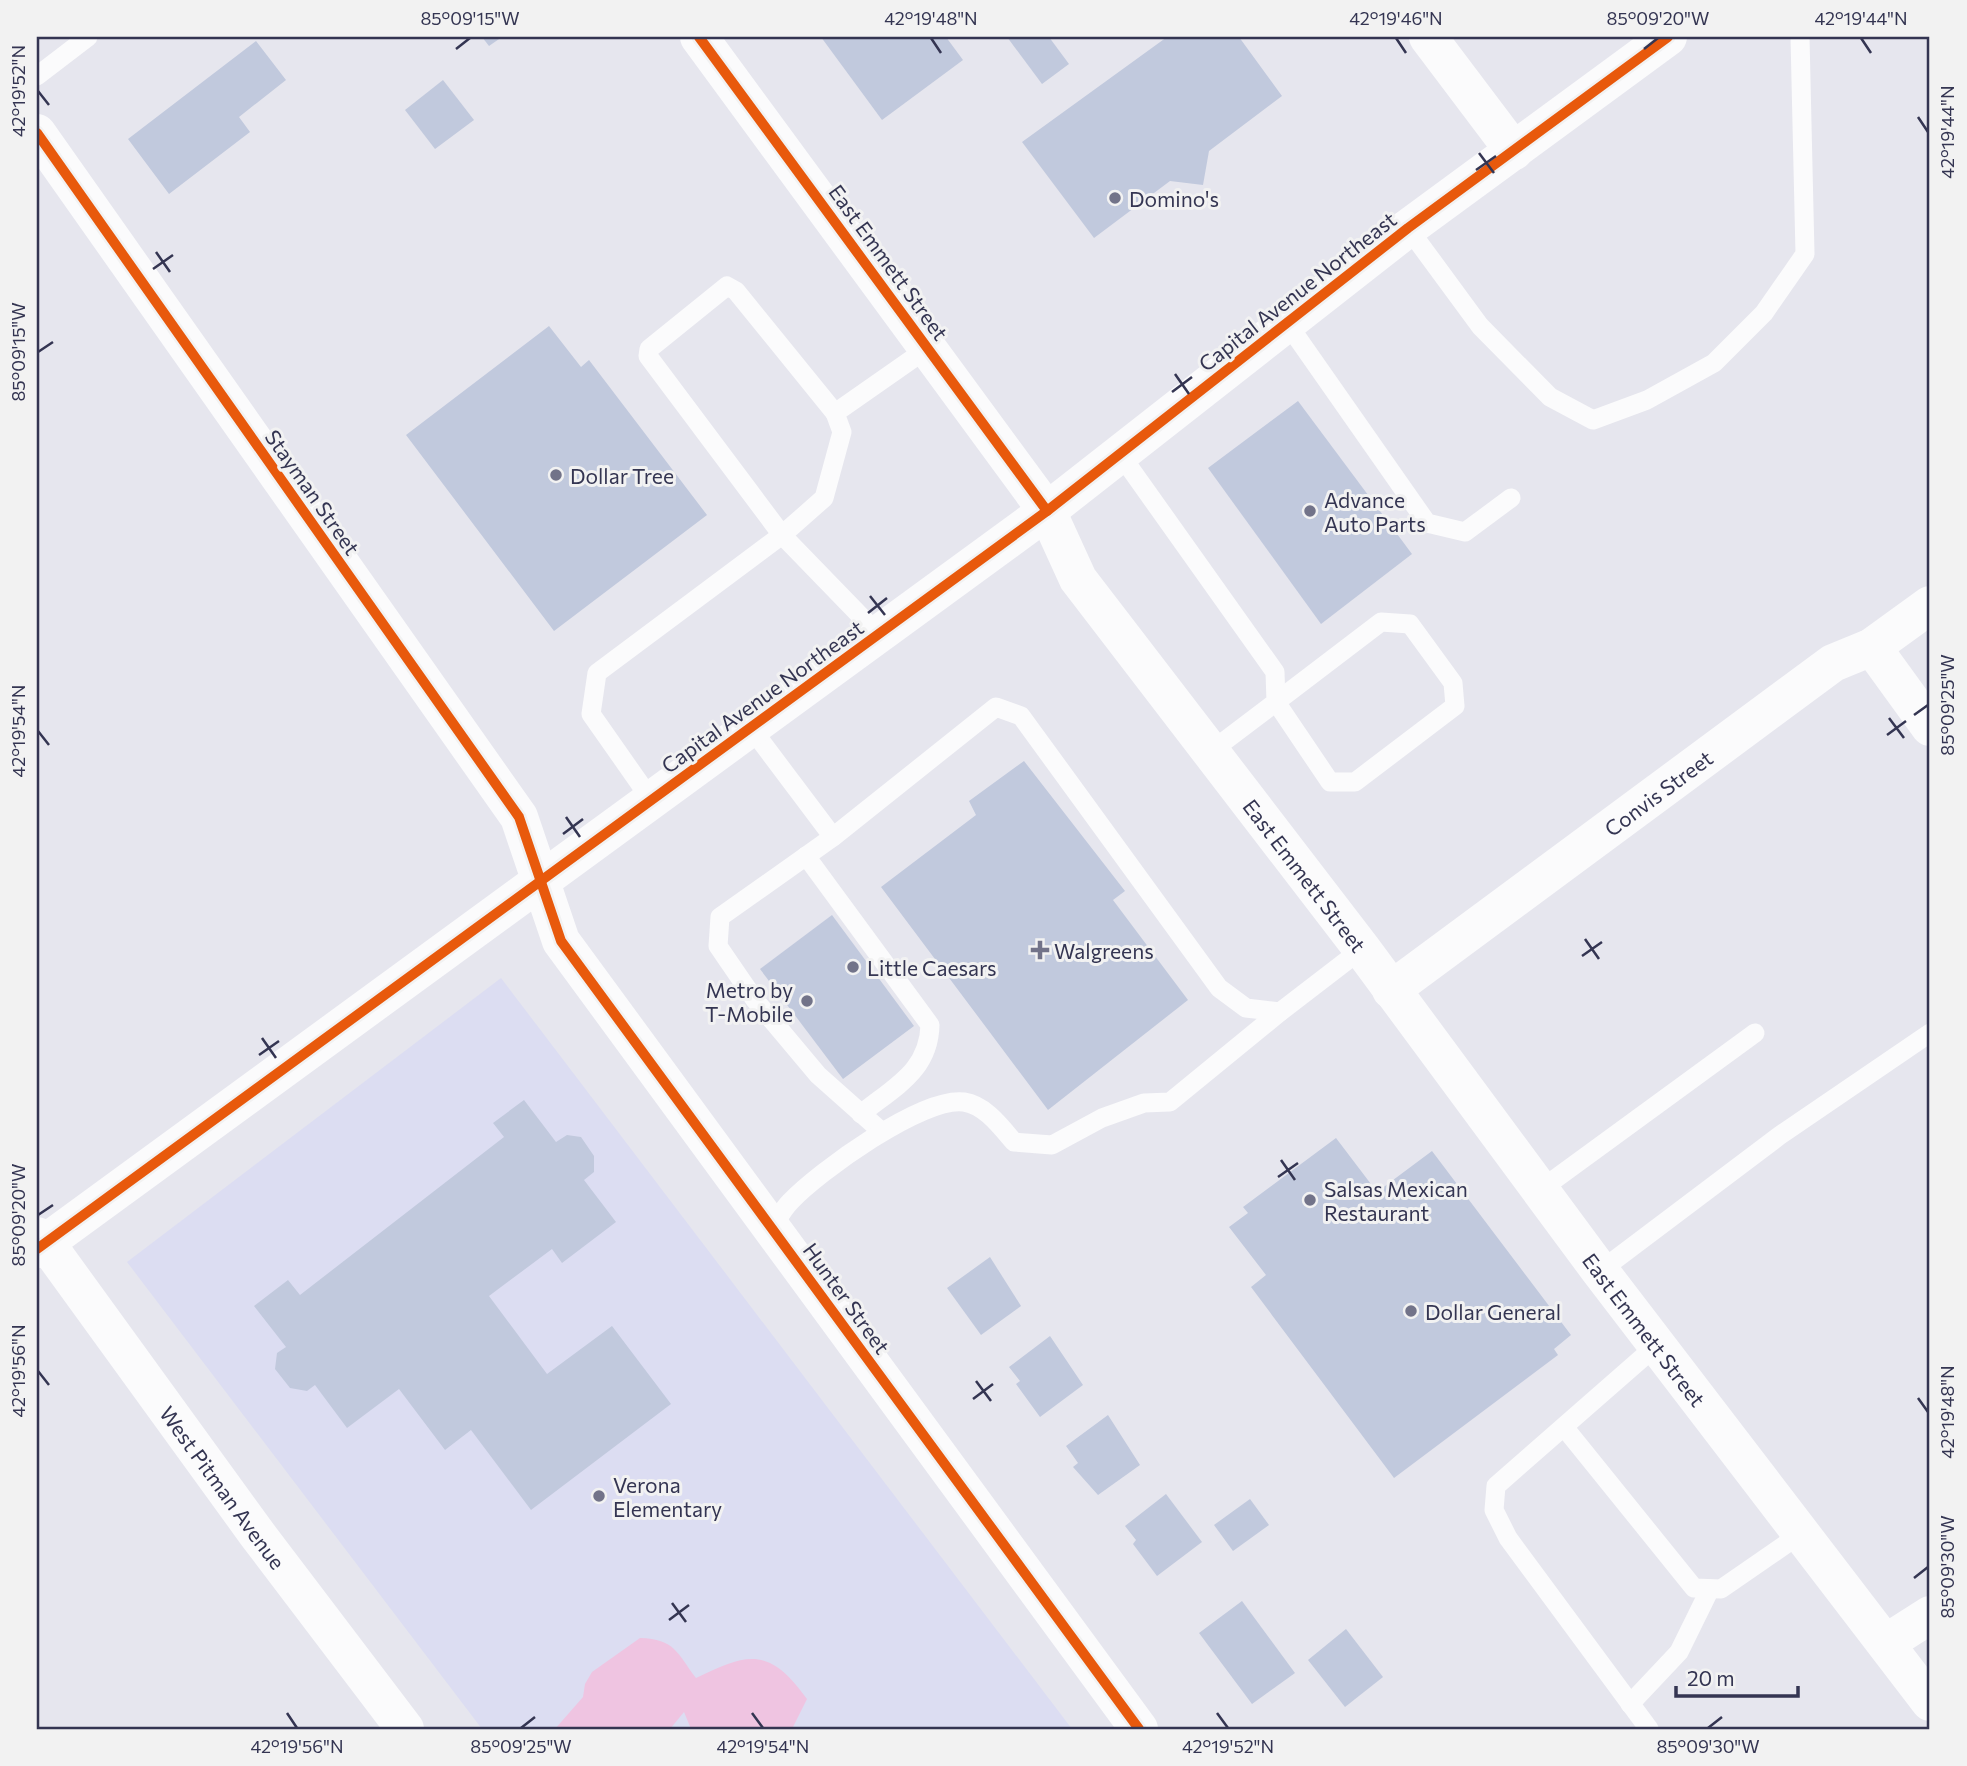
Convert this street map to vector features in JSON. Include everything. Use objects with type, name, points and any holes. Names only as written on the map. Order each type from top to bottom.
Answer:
[{"type":"street","name":"East Emmett Street","points":[[699,37],[1047,511],[1078,579],[1363,948],[1391,990],[1600,1271],[1930,1702]]},
{"type":"street","points":[[1428,37],[1514,150]]},
{"type":"street","name":"Capital Avenue Northeast","points":[[40,1243],[543,881],[1047,511],[1408,228],[1668,37]]},
{"type":"street","name":"Stayman Street","points":[[37,133],[519,817],[543,881]]},
{"type":"street","name":"Convis Street","points":[[1391,990],[1833,663],[1872,647],[1930,605]]},
{"type":"street","points":[[1872,647],[1930,726]]},
{"type":"street","name":"Hunter Street","points":[[543,881],[561,941],[1139,1729]]},
{"type":"street","name":"West Pitman Avenue","points":[[40,1243],[405,1729]]},
{"type":"street","points":[[1886,1643],[1930,1615]]},
{"type":"lane","points":[[37,76],[88,37]]},
{"type":"lane","points":[[1408,228],[1480,326],[1550,397],[1593,420],[1647,400],[1714,363],[1764,313],[1805,254],[1800,37]]},
{"type":"lane","points":[[652,801],[591,714],[597,673],[782,536],[824,498],[842,432],[835,413],[736,291],[727,286],[649,349],[648,356],[782,536],[879,635]]},
{"type":"lane","points":[[1287,323],[1427,523],[1465,532],[1511,498]]},
{"type":"lane","points":[[835,413],[928,348]]},
{"type":"lane","points":[[1120,454],[1275,672],[1276,702],[1330,782],[1355,782],[1455,706],[1452,683],[1410,624],[1381,622],[1276,702],[1210,752]]},
{"type":"lane","points":[[881,1131],[818,1075],[755,1000],[718,946],[720,917],[833,837],[996,707],[1021,716],[1219,988],[1246,1007],[1280,1012]]},
{"type":"lane","points":[[751,729],[833,837]]},
{"type":"lane","points":[[806,856],[930,1025],[930,1046],[920,1065],[861,1114]]},
{"type":"lane","points":[[772,1228],[790,1202],[881,1131],[926,1108],[964,1102],[987,1113],[1014,1142],[1052,1145],[1101,1118],[1144,1102],[1170,1102],[1363,948]]},
{"type":"lane","points":[[1541,1190],[1755,1033]]},
{"type":"lane","points":[[1600,1271],[1779,1136],[1930,1033]]},
{"type":"lane","points":[[1648,1729],[1508,1538],[1494,1510],[1496,1486],[1657,1345]]},
{"type":"lane","points":[[1564,1427],[1694,1588],[1721,1589],[1802,1532]]},
{"type":"lane","points":[[1630,1704],[1679,1652],[1710,1589]]},
{"type":"shaded area","name":"Verona Elementary","points":[[501,978],[1072,1729],[482,1729],[127,1262]]},
{"type":"shaded area","points":[[640,1638],[661,1641],[674,1649],[696,1678],[730,1663],[757,1659],[769,1662],[781,1670],[807,1699],[792,1729],[691,1729],[684,1712],[670,1729],[555,1729],[583,1697],[585,1684],[592,1672]]},
{"type":"building","points":[[482,37],[502,37],[489,46]]},
{"type":"building","points":[[821,37],[946,37],[963,60],[882,120]]},
{"type":"building","points":[[1007,37],[1049,37],[1069,64],[1042,84]]},
{"type":"building","points":[[1167,37],[1239,37],[1282,96],[1209,151],[1203,185],[1170,181],[1094,238],[1022,142]]},
{"type":"building","points":[[256,41],[286,80],[239,117],[250,132],[169,194],[128,139]]},
{"type":"building","points":[[443,80],[474,120],[435,149],[405,110]]},
{"type":"building","name":"Dollar Tree","points":[[549,326],[581,367],[589,360],[707,515],[554,631],[406,435]]},
{"type":"building","name":"Advance Auto Parts","points":[[1298,401],[1412,554],[1321,624],[1208,468]]},
{"type":"building","name":"Walgreens","points":[[1024,761],[1125,891],[1113,900],[1188,1000],[1048,1110],[881,887],[976,815],[969,801]]},
{"type":"building","points":[[832,915],[914,1026],[843,1079],[760,969]]},
{"type":"building","points":[[524,1100],[556,1142],[567,1135],[581,1137],[594,1156],[594,1172],[584,1180],[616,1222],[562,1263],[552,1249],[489,1296],[547,1374],[612,1326],[671,1404],[531,1510],[471,1430],[445,1450],[399,1389],[347,1428],[315,1385],[307,1391],[290,1388],[275,1369],[277,1353],[286,1347],[254,1306],[288,1280],[300,1295],[504,1137],[493,1123]]},
{"type":"building","name":"Dollar General","points":[[1336,1138],[1377,1192],[1432,1151],[1571,1335],[1554,1349],[1558,1355],[1394,1478],[1251,1287],[1266,1275],[1229,1227],[1248,1213],[1243,1207]]},
{"type":"building","points":[[990,1257],[1021,1306],[981,1335],[947,1288]]},
{"type":"building","points":[[1050,1336],[1083,1385],[1040,1417],[1016,1384],[1020,1381],[1009,1367]]},
{"type":"building","points":[[1108,1415],[1140,1465],[1098,1495],[1073,1467],[1078,1463],[1066,1446]]},
{"type":"building","points":[[1166,1494],[1202,1542],[1157,1576],[1133,1544],[1136,1540],[1125,1526]]},
{"type":"building","points":[[1250,1499],[1269,1525],[1233,1551],[1214,1525]]},
{"type":"building","points":[[1242,1601],[1295,1673],[1252,1704],[1199,1633]]},
{"type":"building","points":[[1346,1629],[1383,1677],[1345,1707],[1308,1660]]},
{"type":"cycle path","points":[[699,37],[1047,511]]},
{"type":"cycle path","points":[[37,1249],[1047,511],[1408,228],[1668,37]]},
{"type":"cycle path","points":[[37,133],[519,817],[561,941],[1139,1729]]},
{"type":"place","name":"Domino's","points":[[1115,198]]},
{"type":"place","name":"Dollar Tree","points":[[556,475]]},
{"type":"place","name":"Advance Auto Parts","points":[[1310,511]]},
{"type":"place","name":"Walgreens","points":[[1040,950]]},
{"type":"place","name":"Little Caesars","points":[[853,967]]},
{"type":"place","name":"Metro by T-Mobile","points":[[807,1001]]},
{"type":"place","name":"Salsas Mexican Restaurant","points":[[1310,1200]]},
{"type":"place","name":"Dollar General","points":[[1411,1311]]},
{"type":"place","name":"Verona Elementary","points":[[599,1496]]}]
